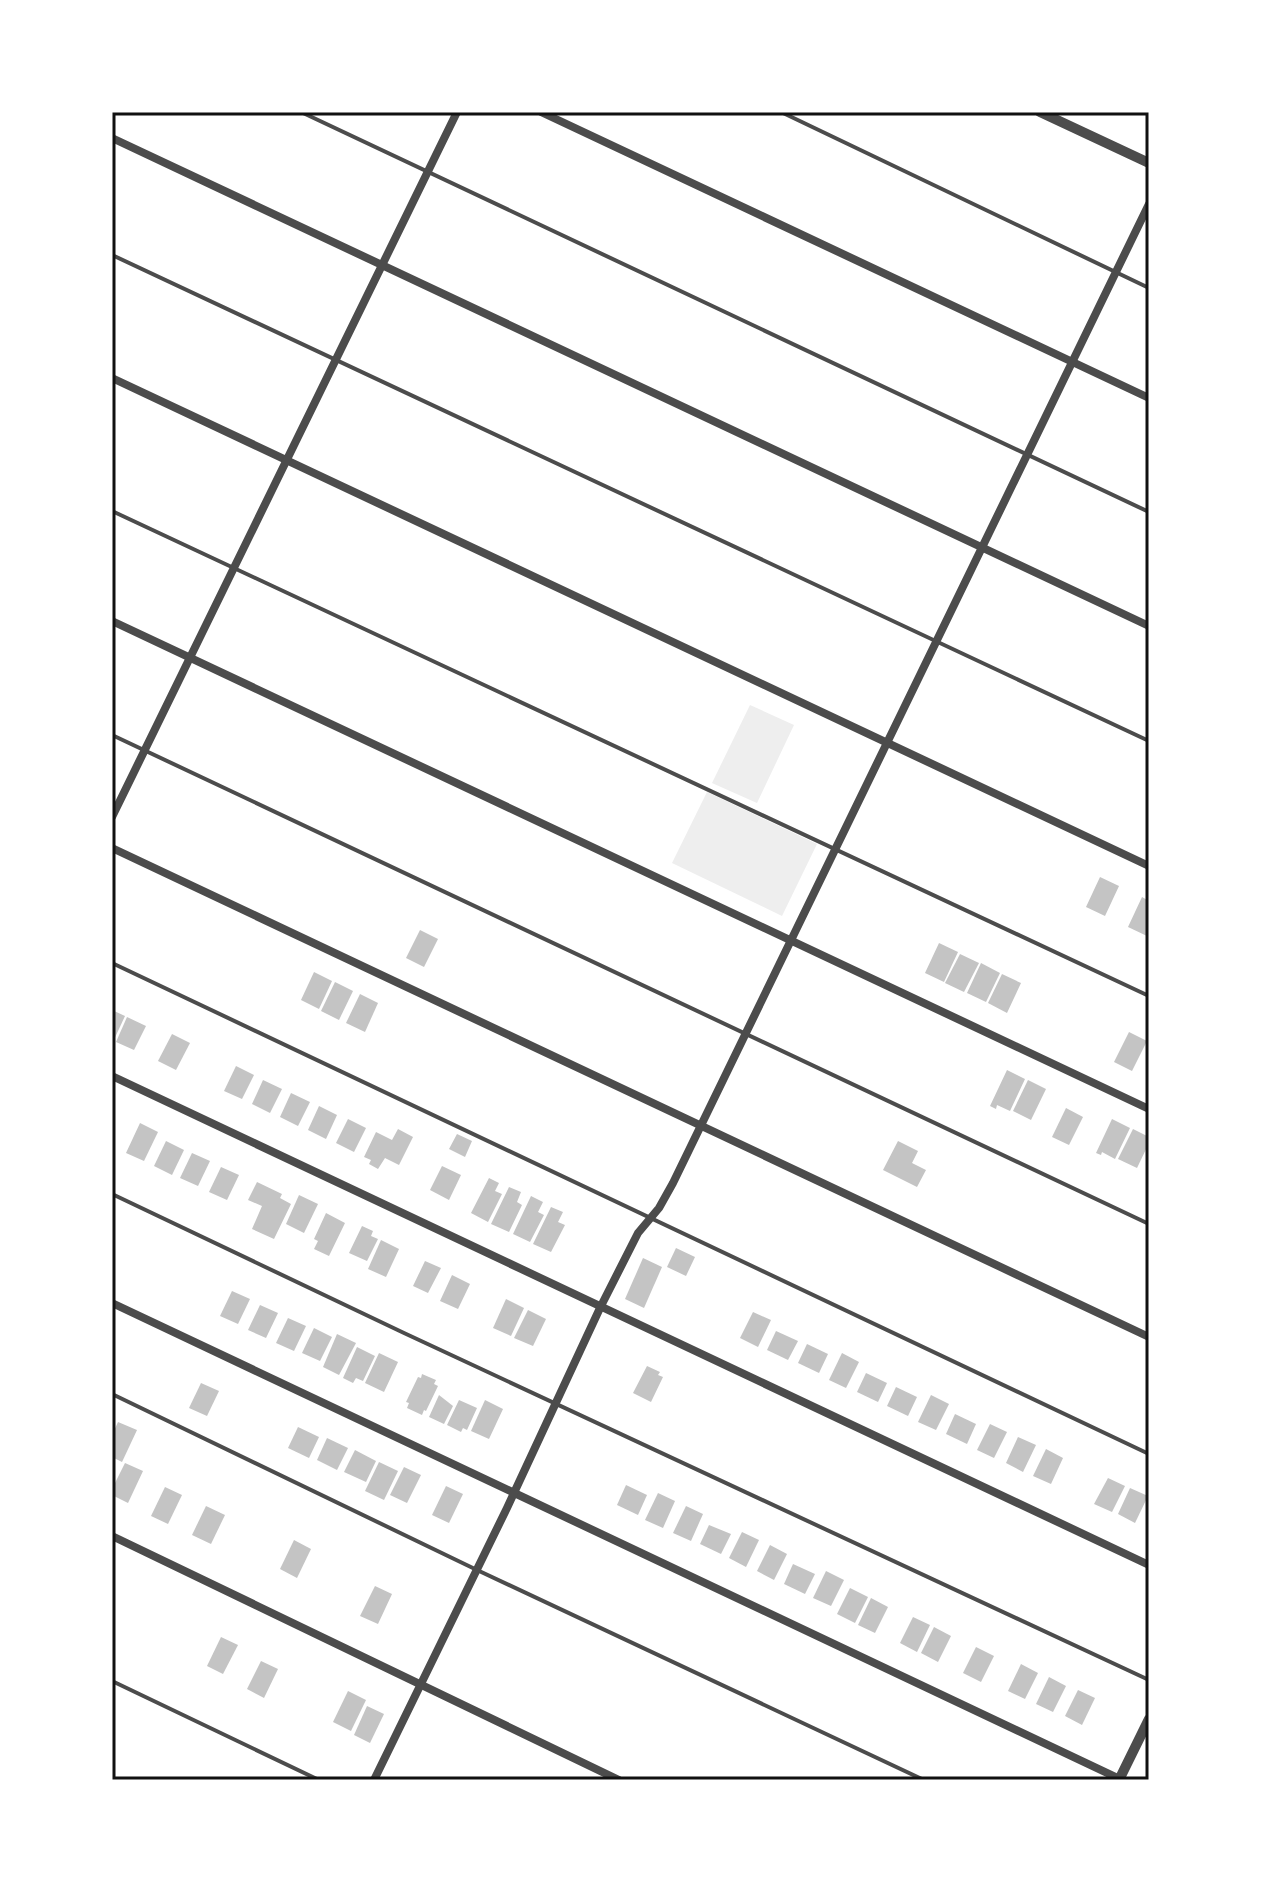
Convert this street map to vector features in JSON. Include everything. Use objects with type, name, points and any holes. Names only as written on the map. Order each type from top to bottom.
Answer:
[{"type":"street","points":[[112,817],[457,112]]},
{"type":"street","points":[[541,112],[1149,398]]},
{"type":"street","points":[[1040,112],[1149,163]]},
{"type":"street","points":[[112,138],[1149,626]]},
{"type":"street","points":[[374,1780],[600,1308],[638,1233],[659,1208],[673,1183],[1149,204]]},
{"type":"street","points":[[112,378],[1149,866]]},
{"type":"street","points":[[112,621],[1149,1109]]},
{"type":"street","points":[[112,848],[1149,1337]]},
{"type":"street","points":[[112,1076],[1149,1565]]},
{"type":"street","points":[[112,1303],[1119,1779],[1147,1726]]},
{"type":"street","points":[[112,1536],[619,1780]]},
{"type":"lane","points":[[301,112],[1149,512]]},
{"type":"lane","points":[[781,112],[1149,288]]},
{"type":"lane","points":[[112,255],[1149,741]]},
{"type":"lane","points":[[112,511],[1149,996]]},
{"type":"lane","points":[[112,735],[1149,1224]]},
{"type":"lane","points":[[112,963],[1149,1454]]},
{"type":"lane","points":[[112,1194],[1149,1680]]},
{"type":"lane","points":[[112,1394],[924,1780]]},
{"type":"lane","points":[[112,1681],[319,1780]]},
{"type":"shaded area","points":[[750,705],[794,725],[757,803],[712,783]]},
{"type":"shaded area","points":[[707,792],[817,844],[782,916],[672,863]]},
{"type":"building","points":[[1100,877],[1119,886],[1105,916],[1086,907]]},
{"type":"building","points":[[1142,897],[1149,901],[1147,936],[1128,927]]},
{"type":"building","points":[[420,930],[438,939],[424,967],[406,958]]},
{"type":"building","points":[[939,943],[958,952],[944,982],[925,973]]},
{"type":"building","points":[[960,954],[979,963],[964,992],[945,983]]},
{"type":"building","points":[[981,963],[1000,973],[986,1002],[967,993]]},
{"type":"building","points":[[314,972],[332,981],[319,1009],[301,1000]]},
{"type":"building","points":[[1002,974],[1021,983],[1007,1013],[988,1003]]},
{"type":"building","points":[[335,982],[353,991],[339,1020],[321,1011]]},
{"type":"building","points":[[360,994],[378,1003],[365,1032],[346,1023]]},
{"type":"building","points":[[112,1010],[125,1016],[112,1044]]},
{"type":"building","points":[[127,1017],[146,1026],[134,1050],[116,1042]]},
{"type":"building","points":[[1129,1032],[1147,1041],[1132,1071],[1114,1062]]},
{"type":"building","points":[[172,1034],[190,1043],[176,1070],[158,1061]]},
{"type":"building","points":[[236,1066],[254,1075],[242,1099],[224,1091]]},
{"type":"building","points":[[1007,1070],[1025,1079],[1010,1111],[997,1105],[996,1109],[990,1106]]},
{"type":"building","points":[[263,1080],[282,1089],[270,1113],[252,1104]]},
{"type":"building","points":[[1028,1080],[1046,1089],[1031,1120],[1013,1111]]},
{"type":"building","points":[[291,1093],[310,1102],[298,1126],[280,1117]]},
{"type":"building","points":[[319,1106],[337,1115],[326,1139],[308,1130]]},
{"type":"building","points":[[1066,1108],[1083,1117],[1069,1145],[1052,1137]]},
{"type":"building","points":[[348,1119],[366,1128],[354,1152],[336,1143]]},
{"type":"building","points":[[1112,1119],[1130,1128],[1115,1159],[1102,1152],[1101,1155],[1096,1153]]},
{"type":"building","points":[[140,1123],[158,1132],[144,1161],[126,1153]]},
{"type":"building","points":[[398,1129],[413,1137],[399,1165],[385,1158],[378,1169],[369,1164],[371,1160],[364,1157],[376,1132],[392,1140]]},
{"type":"building","points":[[1133,1129],[1149,1137],[1137,1168],[1118,1159]]},
{"type":"building","points":[[457,1134],[472,1141],[465,1157],[449,1149]]},
{"type":"building","points":[[166,1141],[184,1150],[172,1175],[154,1166]]},
{"type":"building","points":[[898,1141],[918,1151],[912,1163],[926,1170],[917,1187],[883,1170]]},
{"type":"building","points":[[192,1153],[210,1161],[198,1186],[180,1178]]},
{"type":"building","points":[[442,1166],[461,1175],[449,1200],[430,1190]]},
{"type":"building","points":[[221,1167],[239,1175],[227,1200],[209,1192]]},
{"type":"building","points":[[489,1178],[499,1183],[495,1191],[502,1194],[488,1222],[471,1213]]},
{"type":"building","points":[[257,1182],[282,1194],[280,1198],[291,1204],[274,1239],[252,1229],[262,1206],[248,1200]]},
{"type":"building","points":[[509,1187],[521,1192],[517,1202],[522,1205],[509,1232],[491,1224]]},
{"type":"building","points":[[299,1195],[318,1204],[304,1233],[286,1224]]},
{"type":"building","points":[[531,1196],[543,1202],[538,1212],[544,1215],[530,1242],[513,1234]]},
{"type":"building","points":[[551,1207],[563,1212],[558,1222],[565,1225],[551,1252],[533,1244]]},
{"type":"building","points":[[326,1213],[345,1223],[329,1256],[314,1249],[318,1241],[314,1239]]},
{"type":"building","points":[[362,1226],[373,1231],[371,1236],[378,1239],[367,1261],[349,1253]]},
{"type":"building","points":[[381,1240],[399,1249],[386,1277],[368,1269]]},
{"type":"building","points":[[676,1248],[695,1257],[686,1276],[667,1267]]},
{"type":"building","points":[[643,1258],[662,1267],[644,1308],[625,1299]]},
{"type":"building","points":[[425,1261],[441,1268],[428,1293],[413,1286]]},
{"type":"building","points":[[452,1275],[470,1284],[458,1309],[440,1301]]},
{"type":"building","points":[[232,1291],[250,1299],[238,1324],[220,1316]]},
{"type":"building","points":[[506,1299],[524,1308],[511,1336],[493,1328]]},
{"type":"building","points":[[260,1305],[278,1313],[266,1338],[248,1330]]},
{"type":"building","points":[[528,1310],[546,1319],[533,1346],[514,1338]]},
{"type":"building","points":[[753,1312],[771,1320],[758,1347],[740,1338]]},
{"type":"building","points":[[288,1318],[306,1326],[294,1351],[276,1343]]},
{"type":"building","points":[[314,1328],[332,1337],[320,1361],[302,1353]]},
{"type":"building","points":[[776,1331],[798,1341],[788,1360],[767,1350]]},
{"type":"building","points":[[337,1334],[356,1343],[339,1375],[323,1367]]},
{"type":"building","points":[[807,1344],[828,1354],[819,1373],[798,1363]]},
{"type":"building","points":[[357,1347],[375,1356],[363,1381],[356,1378],[353,1383],[343,1378]]},
{"type":"building","points":[[379,1353],[398,1362],[384,1392],[365,1383]]},
{"type":"building","points":[[842,1353],[859,1362],[846,1388],[829,1380]]},
{"type":"building","points":[[647,1366],[660,1372],[658,1375],[663,1377],[651,1402],[633,1393]]},
{"type":"building","points":[[866,1373],[887,1383],[878,1402],[857,1392]]},
{"type":"building","points":[[422,1374],[436,1380],[434,1384],[438,1386],[422,1415],[407,1408],[409,1403],[406,1402]]},
{"type":"building","points":[[201,1383],[219,1391],[207,1416],[189,1408]]},
{"type":"building","points":[[896,1387],[917,1397],[908,1416],[887,1406]]},
{"type":"building","points":[[439,1395],[453,1406],[444,1424],[429,1417]]},
{"type":"building","points":[[931,1395],[949,1404],[936,1430],[918,1422]]},
{"type":"building","points":[[459,1400],[477,1408],[467,1430],[463,1428],[461,1432],[447,1425]]},
{"type":"building","points":[[485,1400],[503,1409],[489,1439],[471,1431]]},
{"type":"building","points":[[955,1414],[976,1424],[967,1444],[946,1434]]},
{"type":"building","points":[[118,1422],[137,1430],[122,1462],[112,1457],[112,1435]]},
{"type":"building","points":[[990,1424],[1007,1432],[994,1458],[977,1450]]},
{"type":"building","points":[[298,1427],[319,1437],[309,1458],[288,1448]]},
{"type":"building","points":[[1018,1437],[1036,1445],[1023,1472],[1006,1463]]},
{"type":"building","points":[[327,1438],[348,1448],[337,1470],[317,1460]]},
{"type":"building","points":[[1046,1449],[1063,1458],[1051,1484],[1033,1476]]},
{"type":"building","points":[[355,1450],[376,1461],[366,1482],[344,1472]]},
{"type":"building","points":[[379,1462],[398,1471],[384,1500],[365,1491]]},
{"type":"building","points":[[125,1463],[143,1471],[128,1503],[112,1495]]},
{"type":"building","points":[[404,1467],[421,1475],[407,1503],[390,1495]]},
{"type":"building","points":[[1108,1478],[1125,1486],[1112,1512],[1094,1504]]},
{"type":"building","points":[[626,1485],[647,1495],[638,1515],[617,1505]]},
{"type":"building","points":[[446,1486],[463,1494],[449,1523],[432,1515]]},
{"type":"building","points":[[165,1487],[182,1495],[168,1524],[151,1516]]},
{"type":"building","points":[[1130,1488],[1148,1496],[1135,1523],[1118,1514]]},
{"type":"building","points":[[658,1493],[675,1501],[663,1528],[645,1520]]},
{"type":"building","points":[[206,1506],[225,1515],[211,1544],[192,1535]]},
{"type":"building","points":[[686,1506],[703,1514],[691,1541],[673,1533]]},
{"type":"building","points":[[709,1525],[731,1534],[721,1554],[700,1544]]},
{"type":"building","points":[[742,1532],[759,1540],[746,1567],[729,1558]]},
{"type":"building","points":[[294,1540],[311,1549],[297,1578],[280,1569]]},
{"type":"building","points":[[770,1545],[787,1554],[774,1580],[757,1571]]},
{"type":"building","points":[[793,1564],[815,1574],[805,1594],[784,1584]]},
{"type":"building","points":[[826,1571],[844,1580],[831,1606],[813,1598]]},
{"type":"building","points":[[375,1586],[392,1594],[378,1624],[360,1616]]},
{"type":"building","points":[[850,1588],[868,1597],[855,1623],[837,1614]]},
{"type":"building","points":[[871,1598],[888,1607],[875,1633],[858,1625]]},
{"type":"building","points":[[913,1617],[930,1625],[917,1652],[900,1643]]},
{"type":"building","points":[[934,1627],[951,1636],[938,1662],[921,1653]]},
{"type":"building","points":[[221,1637],[238,1645],[223,1674],[207,1666]]},
{"type":"building","points":[[976,1647],[994,1656],[981,1682],[963,1673]]},
{"type":"building","points":[[261,1661],[278,1669],[264,1698],[247,1689]]},
{"type":"building","points":[[1021,1664],[1038,1673],[1025,1699],[1008,1691]]},
{"type":"building","points":[[1049,1677],[1066,1686],[1053,1712],[1036,1704]]},
{"type":"building","points":[[1078,1690],[1095,1698],[1082,1725],[1065,1716]]},
{"type":"building","points":[[348,1691],[366,1700],[351,1731],[333,1722]]},
{"type":"building","points":[[367,1706],[384,1714],[370,1743],[354,1735]]}]
